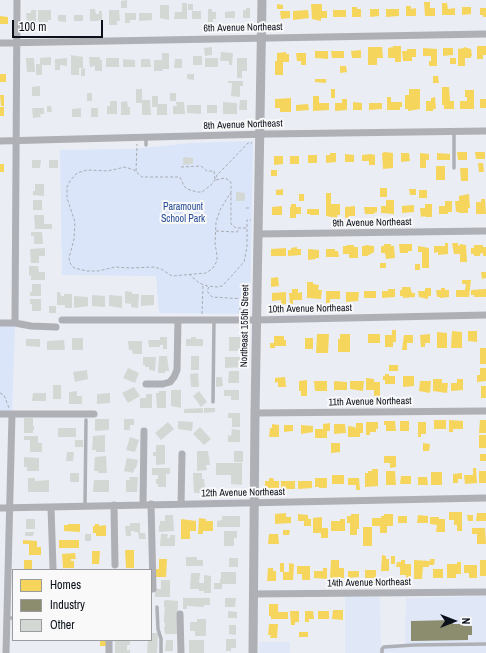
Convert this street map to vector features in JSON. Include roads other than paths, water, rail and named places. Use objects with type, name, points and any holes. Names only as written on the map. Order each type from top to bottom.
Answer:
[{"type":"street","points":[[15,323],[17,0]]},
{"type":"street","name":"Northeast 155th Street","points":[[253,653],[253,316],[258,234],[262,0]]},
{"type":"street","name":"6th Avenue Northeast","points":[[0,43],[486,34]]},
{"type":"street","name":"8th Avenue Northeast","points":[[0,141],[137,138],[146,142],[260,134],[486,131]]},
{"type":"street","name":"9th Avenue Northeast","points":[[258,234],[486,231]]},
{"type":"street","name":"10th Avenue Northeast","points":[[62,320],[214,320],[253,316],[486,315]]},
{"type":"street","points":[[146,384],[163,384],[170,382],[174,377],[177,370],[178,320]]},
{"type":"street","points":[[0,324],[15,323],[32,326],[56,327]]},
{"type":"street","name":"11th Avenue Northeast","points":[[254,413],[486,411]]},
{"type":"street","points":[[0,414],[94,414]]},
{"type":"street","points":[[6,653],[10,618],[9,508],[12,414]]},
{"type":"street","points":[[143,505],[144,431]]},
{"type":"street","points":[[181,504],[182,454]]},
{"type":"street","name":"12th Avenue Northeast","points":[[0,508],[486,498]]},
{"type":"street","points":[[151,504],[152,569]]},
{"type":"street","points":[[114,505],[116,565]]},
{"type":"street","points":[[51,507],[53,568]]},
{"type":"street","name":"14th Avenue Northeast","points":[[253,594],[486,592]]},
{"type":"street","points":[[180,614],[181,653]]},
{"type":"street","points":[[109,641],[109,653]]},
{"type":"lane","points":[[454,132],[454,168]]},
{"type":"lane","points":[[213,402],[214,320]]},
{"type":"lane","points":[[85,506],[86,420]]},
{"type":"lane","points":[[157,607],[158,629],[161,639],[161,653]]},
{"type":"lane","points":[[382,653],[382,649],[384,647],[486,644]]},
{"type":"park label","name":"Paramount School Park","points":[[183,212]]}]
